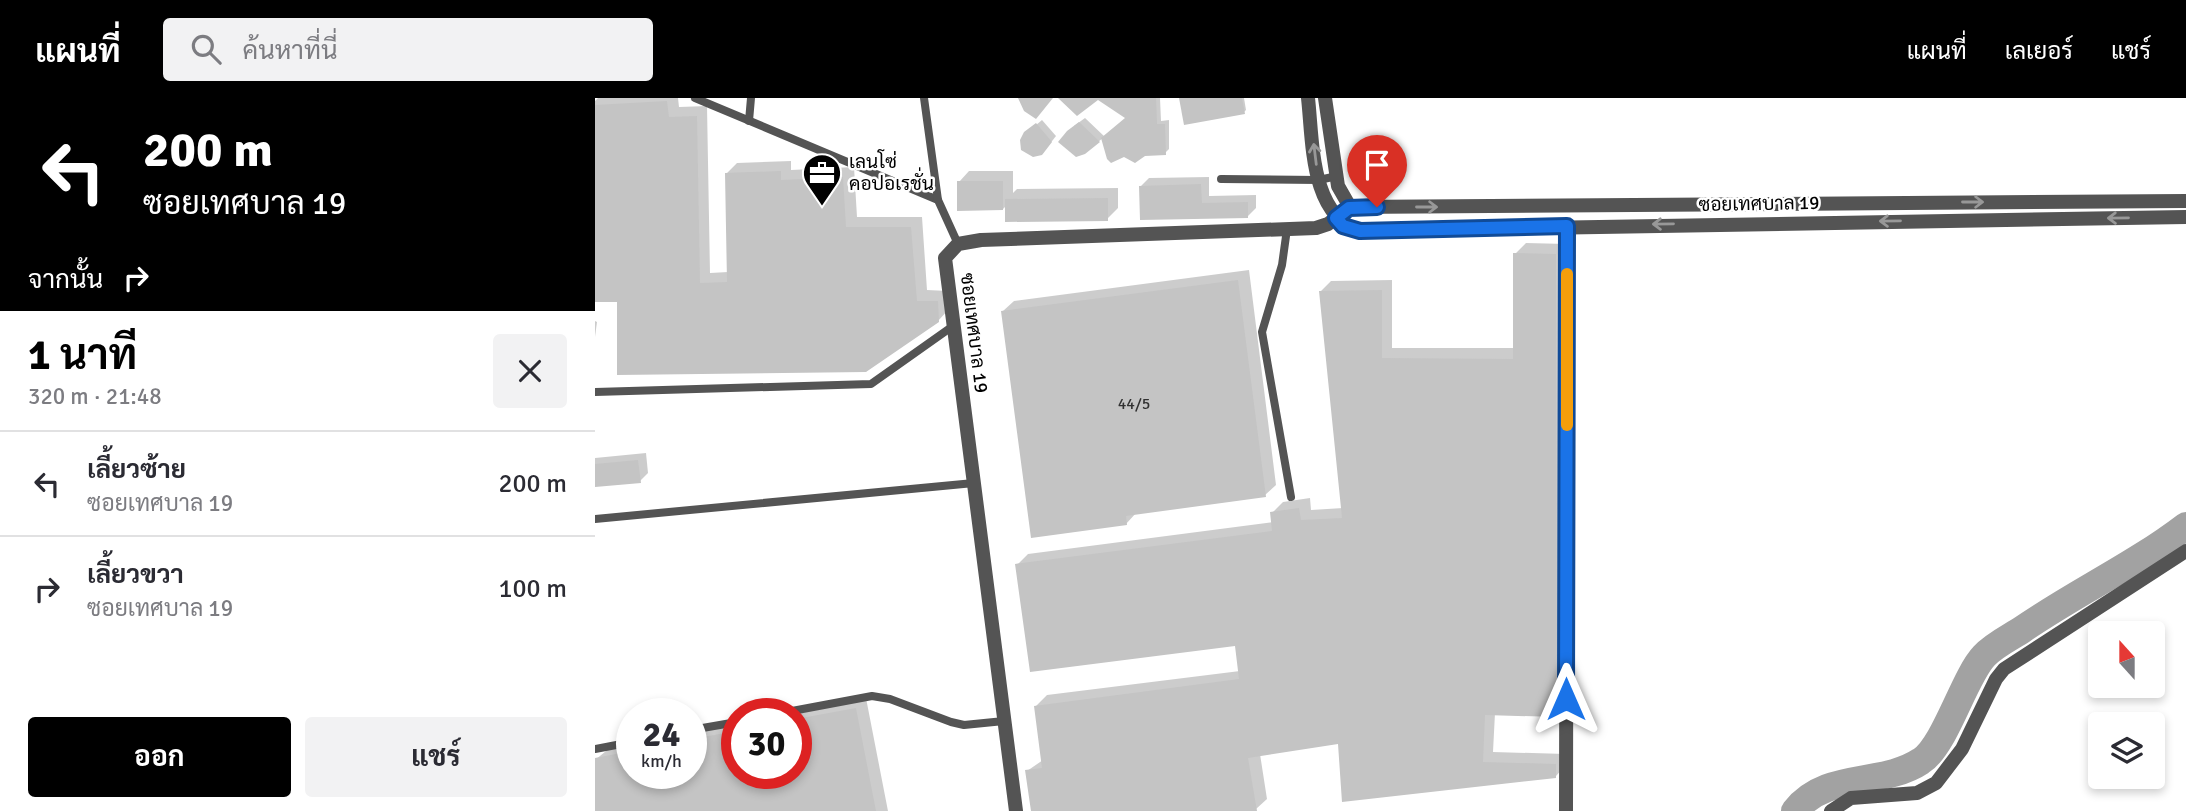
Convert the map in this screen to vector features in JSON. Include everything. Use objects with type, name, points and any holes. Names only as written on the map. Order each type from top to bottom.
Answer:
[{"type":"street","points":[[1308,98],[1319,180],[1325,200],[1336,218]]},
{"type":"street","points":[[958,244],[981,240],[1316,228],[1349,208],[1337,176],[1325,98]]},
{"type":"street","name":"ซอยเทศบาล 19","points":[[1349,208],[2186,201]]},
{"type":"street","name":"ซอยเทศบาล 19","points":[[1336,218],[1343,226],[1360,231],[2186,217]]},
{"type":"street","points":[[1566,811],[1567,226]]},
{"type":"street","name":"ซอยเทศบาล 19","points":[[958,244],[945,258],[1016,811]]},
{"type":"street","points":[[1831,811],[1851,798],[1917,793],[1936,783],[1962,749],[1996,678],[2004,669],[2186,551]]},
{"type":"lane","points":[[695,98],[938,200]]},
{"type":"lane","points":[[749,121],[751,98]]},
{"type":"lane","points":[[924,98],[938,200],[958,244]]},
{"type":"lane","points":[[1221,179],[1319,180],[1337,176]]},
{"type":"lane","points":[[1287,229],[1282,265],[1262,332],[1291,496]]},
{"type":"lane","points":[[595,392],[871,384],[953,326]]},
{"type":"lane","points":[[595,519],[974,483]]},
{"type":"lane","points":[[812,707],[872,696],[890,699],[951,722],[964,724],[1004,721]]},
{"type":"lane","points":[[595,749],[616,745]]},
{"type":"building","points":[[1018,98],[1053,98],[1036,119],[1024,111]]},
{"type":"building","points":[[1058,98],[1156,98],[1157,124],[1165,124],[1166,155],[1145,156],[1135,163],[1124,157],[1111,163],[1107,159],[1101,138],[1125,118],[1098,100],[1077,116]]},
{"type":"building","points":[[1179,98],[1242,98],[1245,114],[1184,125]]},
{"type":"building","points":[[667,101],[669,117],[697,116],[700,283],[727,282],[725,173],[781,171],[781,180],[843,177],[846,227],[911,227],[917,301],[938,301],[939,322],[866,372],[617,375],[617,302],[595,302],[595,105]]},
{"type":"building","points":[[1079,122],[1100,142],[1085,154],[1076,157],[1058,142]]},
{"type":"building","points":[[1036,123],[1052,142],[1042,155],[1033,157],[1021,150],[1020,140],[1024,132]]},
{"type":"building","points":[[957,181],[1003,181],[1003,210],[957,211]]},
{"type":"building","points":[[1201,184],[1202,203],[1248,202],[1248,218],[1140,220],[1139,186]]},
{"type":"building","points":[[1108,198],[1108,221],[1005,222],[1005,199]]},
{"type":"building","points":[[1513,253],[1556,254],[1557,717],[1485,715],[1483,762],[1556,764],[1556,778],[1342,802],[1338,744],[1248,758],[1257,811],[1031,811],[1025,770],[1042,768],[1034,706],[1239,679],[1235,646],[1030,672],[1015,564],[1272,531],[1270,512],[1299,508],[1301,520],[1342,518],[1319,291],[1382,290],[1382,358],[1513,359]]},
{"type":"building","points":[[1238,280],[1266,497],[1126,516],[1127,525],[1031,538],[1001,311]]},
{"type":"building","points":[[638,460],[641,483],[595,487],[595,464]]},
{"type":"building","points":[[856,708],[876,811],[595,811],[595,758],[616,754],[616,789],[707,789],[707,736],[721,734],[721,789],[812,789],[812,716]]},
{"type":"waterway","points":[[1795,811],[1808,798],[1822,790],[1838,784],[1889,774],[1921,761],[1938,741],[1969,679],[1988,652],[2186,526]]},
{"type":"slow traffic","points":[[1567,274],[1567,425]]},
{"type":"place","name":"เลนโซ่ คอปอเรชั่น","points":[[822,207]]},
{"type":"route","points":[[1377,207],[1349,208],[1336,218],[1343,226],[1360,231],[1567,226],[1566,699]]}]
